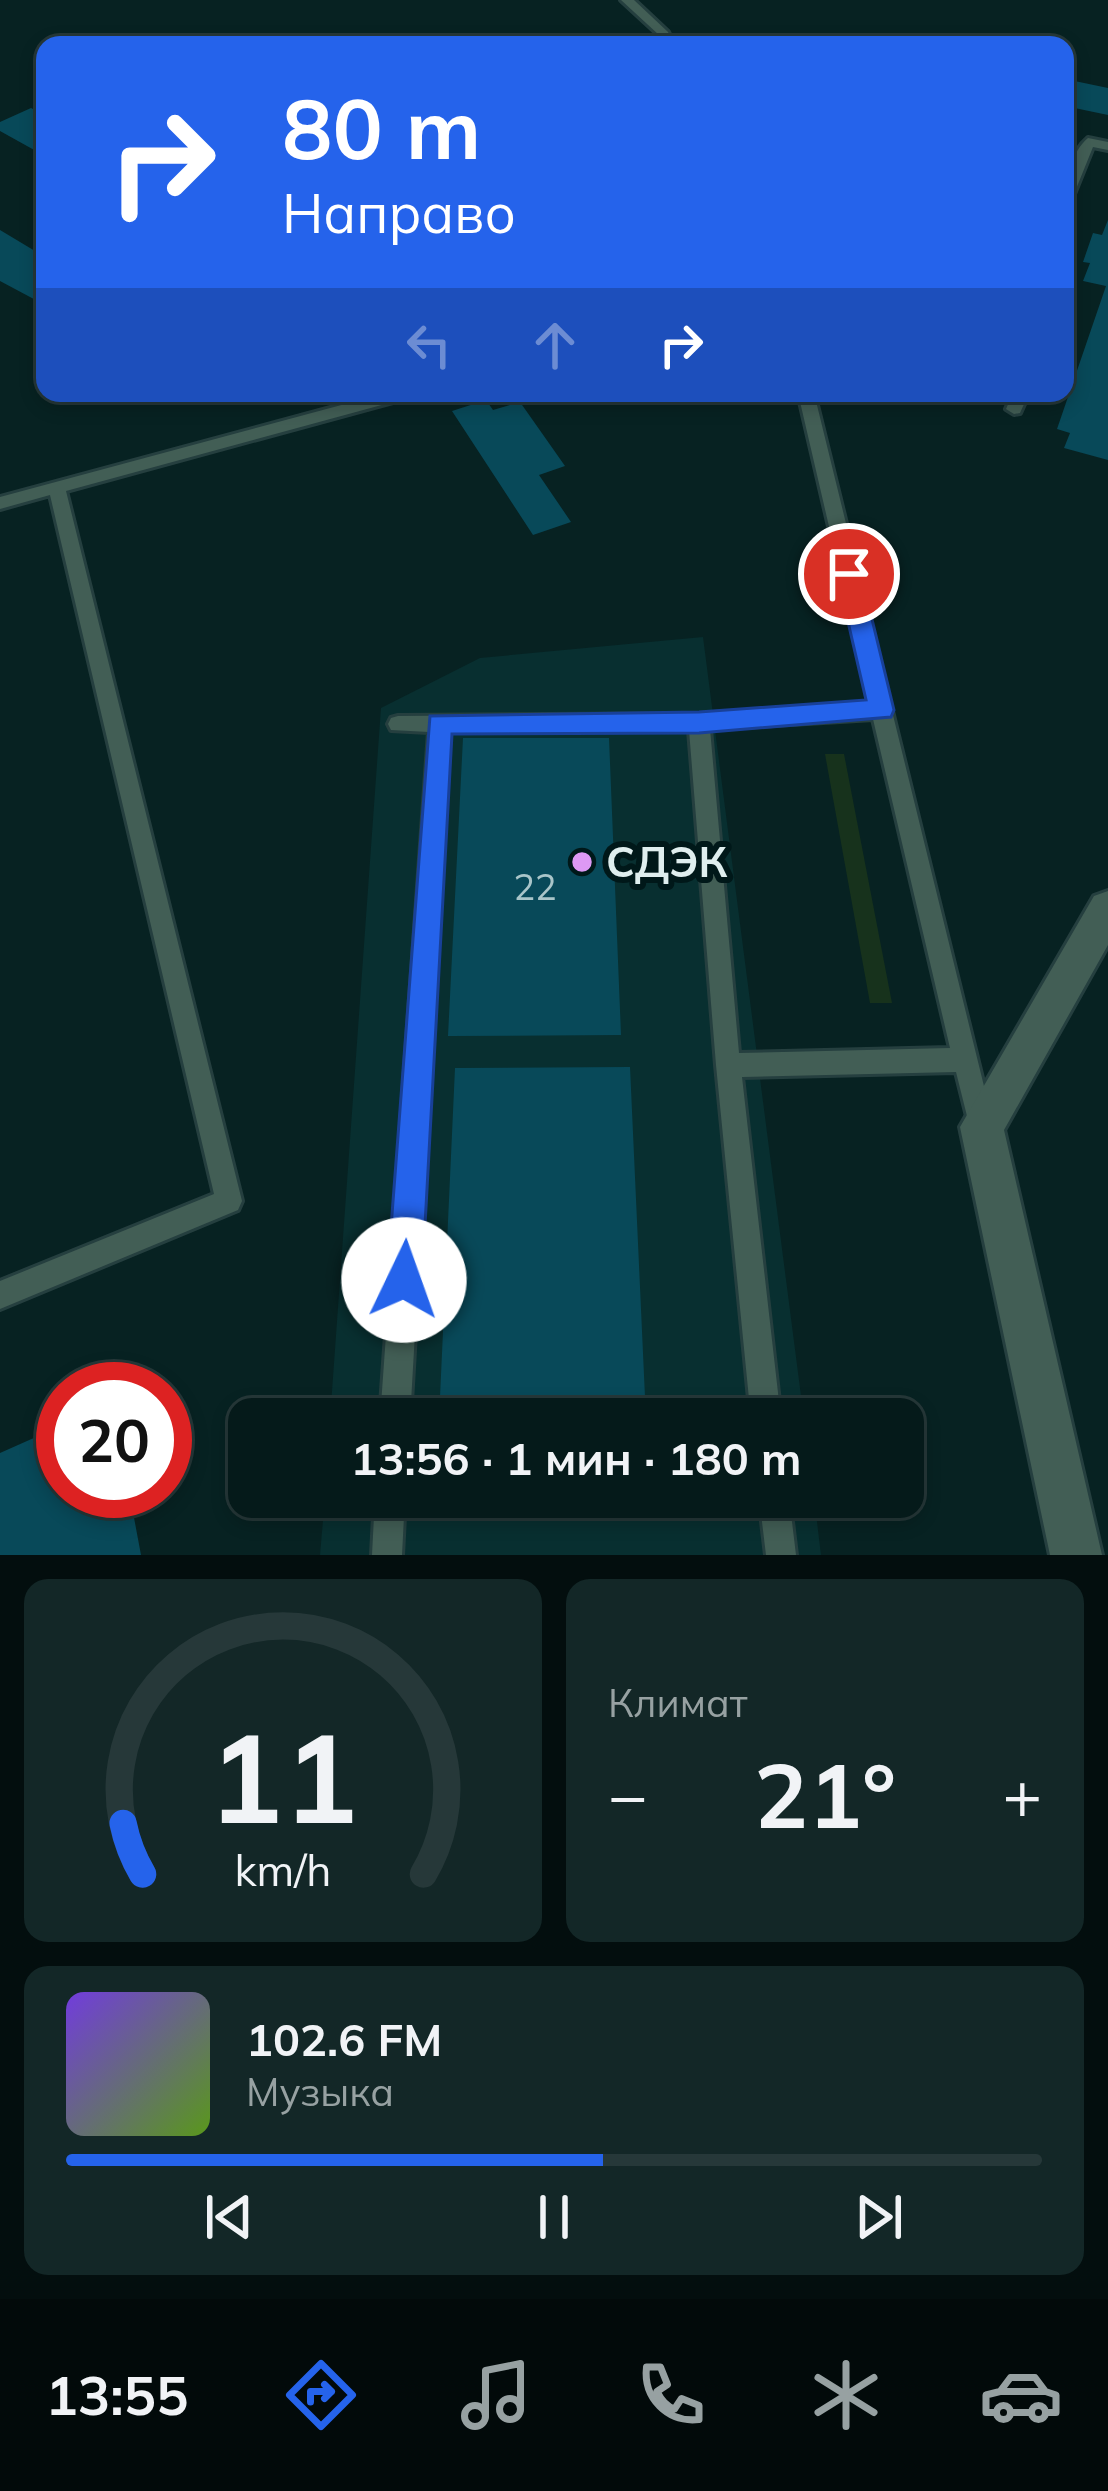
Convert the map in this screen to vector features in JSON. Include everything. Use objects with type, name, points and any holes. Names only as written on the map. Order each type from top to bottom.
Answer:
[{"type":"street","points":[[1076,1555],[982,1127],[1108,908]]},
{"type":"lane","points":[[627,0],[665,36]]},
{"type":"lane","points":[[1074,177],[1088,142],[1108,146]]},
{"type":"lane","points":[[0,503],[372,402]]},
{"type":"lane","points":[[808,402],[982,1127]]},
{"type":"lane","points":[[0,1295],[229,1201],[58,488]]},
{"type":"lane","points":[[398,724],[699,722],[881,710]]},
{"type":"lane","points":[[699,722],[728,1065],[764,1398]]},
{"type":"lane","points":[[396,1398],[440,723]]},
{"type":"lane","points":[[728,1065],[963,1060]]},
{"type":"lane","points":[[387,1555],[389,1518]]},
{"type":"lane","points":[[777,1518],[781,1555]]},
{"type":"shaded area","points":[[703,637],[801,1398],[332,1398],[381,708],[480,658]]},
{"type":"shaded area","points":[[323,1518],[817,1518],[821,1555],[320,1555]]},
{"type":"green space","points":[[825,754],[844,754],[892,1003],[870,1003]]},
{"type":"building","points":[[1074,81],[1108,88],[1108,115],[1074,108]]},
{"type":"building","points":[[31,108],[36,110],[36,151],[0,131],[0,122]]},
{"type":"building","points":[[1108,220],[1108,460],[1064,448],[1070,433],[1057,429],[1066,402],[1074,402],[1074,379],[1106,286],[1083,281],[1090,263],[1083,262],[1093,233],[1102,235]]},
{"type":"building","points":[[0,230],[36,252],[36,300],[0,281]]},
{"type":"building","points":[[480,402],[487,402],[493,410],[520,402],[565,466],[539,475],[571,522],[533,535],[452,411]]},
{"type":"building","points":[[463,738],[609,738],[621,1035],[448,1036]]},
{"type":"building","points":[[630,1067],[645,1398],[440,1398],[455,1068]]},
{"type":"building","points":[[36,1437],[36,1518],[134,1518],[141,1555],[0,1555],[0,1453]]},
{"type":"place","name":"СДЭК","points":[[582,862]]},
{"type":"route","points":[[404,1280],[440,723],[699,722],[881,710],[849,574]]}]
